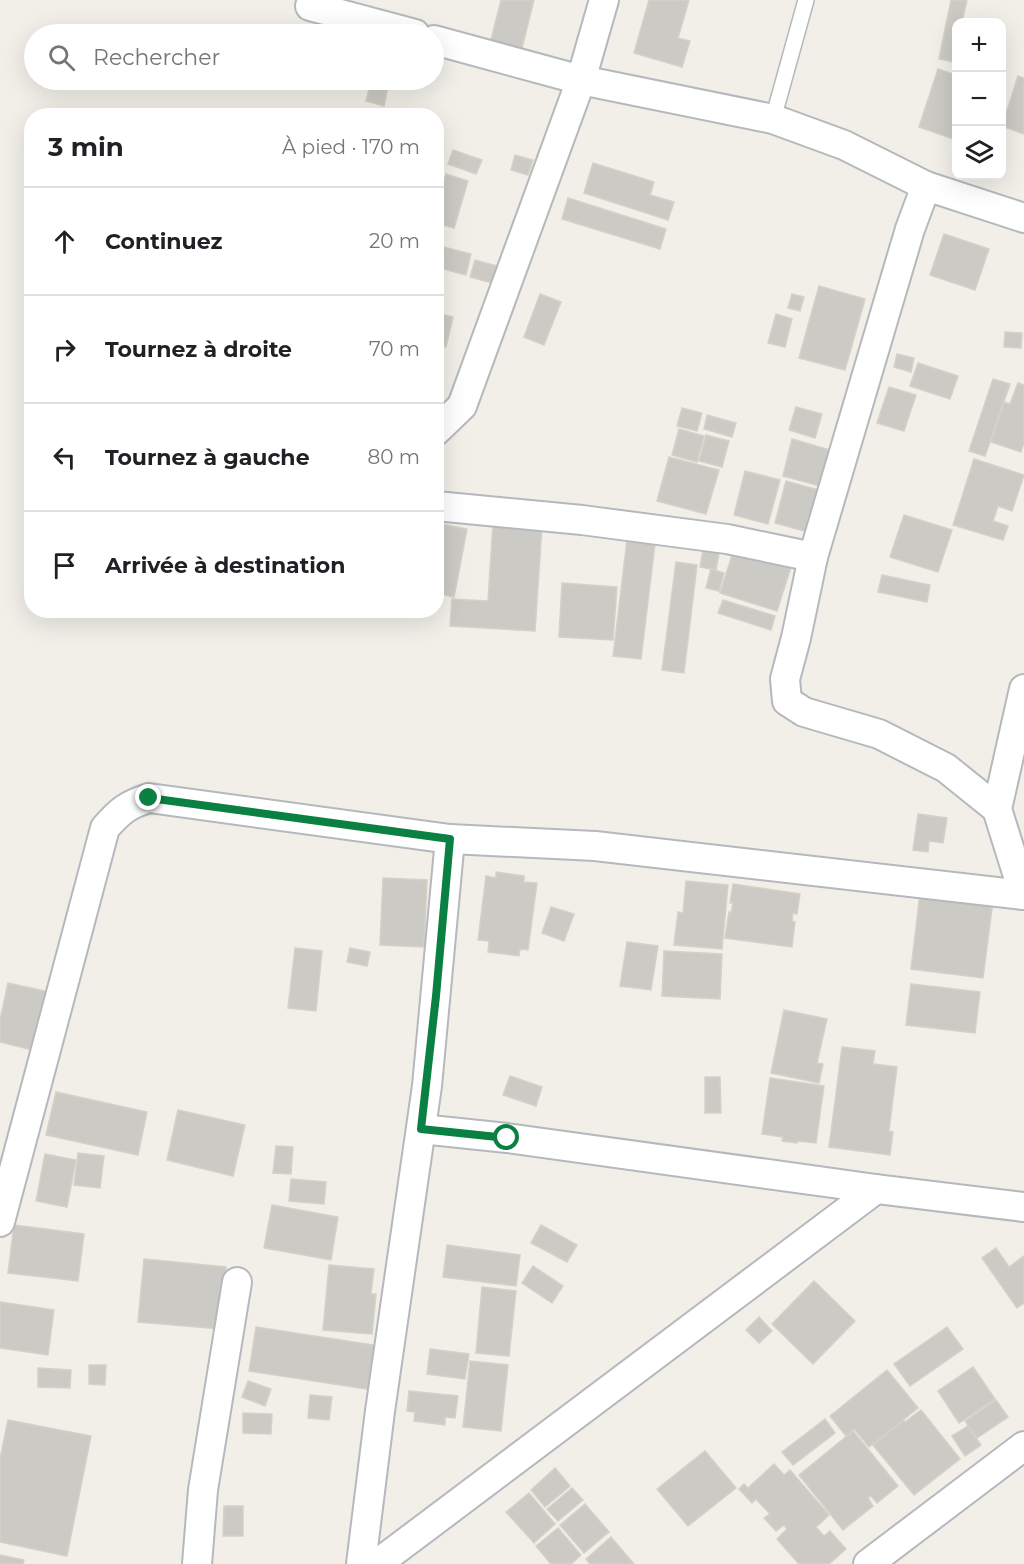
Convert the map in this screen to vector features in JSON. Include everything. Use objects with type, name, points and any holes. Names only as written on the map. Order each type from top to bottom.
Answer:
[{"type":"street","points":[[444,423],[462,406],[581,80],[604,0]]},
{"type":"street","points":[[310,6],[378,24]]},
{"type":"street","points":[[444,43],[581,80],[773,119],[844,145],[926,186],[1024,218]]},
{"type":"street","points":[[926,186],[910,229],[813,558],[785,679],[787,700],[804,712],[879,734],[937,763],[997,809]]},
{"type":"street","points":[[444,507],[582,520],[727,539],[813,558]]},
{"type":"street","points":[[0,1222],[105,828],[121,810],[132,803],[149,798],[450,839],[594,846],[1024,895],[997,809],[1024,689]]},
{"type":"street","points":[[361,1564],[380,1412],[421,1129],[450,839]]},
{"type":"street","points":[[421,1129],[507,1138],[1024,1207]]},
{"type":"street","points":[[377,1564],[876,1189]]},
{"type":"street","points":[[197,1564],[203,1490],[237,1282]]},
{"type":"street","points":[[868,1564],[1024,1446]]},
{"type":"lane","points":[[773,119],[806,0]]},
{"type":"building","points":[[501,0],[534,0],[522,48],[491,40]]},
{"type":"building","points":[[649,0],[689,0],[678,38],[690,41],[682,67],[634,53]]},
{"type":"building","points":[[951,0],[967,0],[963,18],[952,18],[952,62],[939,59]]},
{"type":"building","points":[[938,69],[952,74],[952,139],[919,127]]},
{"type":"building","points":[[1018,76],[1024,78],[1024,134],[1006,127],[1006,114]]},
{"type":"building","points":[[369,90],[387,90],[384,106],[366,101]]},
{"type":"building","points":[[453,150],[482,160],[476,174],[448,164]]},
{"type":"building","points":[[515,155],[533,160],[528,175],[511,170]]},
{"type":"building","points":[[593,163],[654,182],[650,195],[674,202],[668,220],[584,193]]},
{"type":"building","points":[[446,174],[468,181],[454,228],[444,225]]},
{"type":"building","points":[[568,198],[666,229],[660,249],[562,219]]},
{"type":"building","points":[[944,234],[989,249],[975,290],[930,275]]},
{"type":"building","points":[[444,247],[471,254],[466,275],[444,269]]},
{"type":"building","points":[[475,260],[501,267],[496,284],[470,277]]},
{"type":"building","points":[[819,286],[865,299],[845,370],[799,358]]},
{"type":"building","points":[[540,294],[561,302],[544,345],[524,337]]},
{"type":"building","points":[[792,294],[804,297],[800,311],[788,308]]},
{"type":"building","points":[[776,314],[792,319],[785,347],[768,343]]},
{"type":"building","points":[[444,315],[453,317],[446,347],[444,346]]},
{"type":"building","points":[[1005,332],[1022,333],[1021,348],[1004,347]]},
{"type":"building","points":[[897,354],[914,358],[911,372],[894,367]]},
{"type":"building","points":[[918,363],[958,376],[950,399],[910,386]]},
{"type":"building","points":[[993,379],[1010,384],[985,456],[969,451]]},
{"type":"building","points":[[1018,383],[1024,385],[1024,443],[1021,452],[991,442],[1004,402],[1010,404]]},
{"type":"building","points":[[889,387],[916,395],[904,431],[877,423]]},
{"type":"building","points":[[796,407],[822,414],[815,438],[789,430]]},
{"type":"building","points":[[682,408],[702,413],[697,431],[677,426]]},
{"type":"building","points":[[707,415],[736,423],[732,437],[704,429]]},
{"type":"building","points":[[679,429],[704,436],[697,462],[672,455]]},
{"type":"building","points":[[706,435],[729,441],[722,467],[699,461]]},
{"type":"building","points":[[792,439],[830,450],[820,486],[783,476]]},
{"type":"building","points":[[669,457],[719,470],[706,514],[657,501]]},
{"type":"building","points":[[974,459],[1024,475],[1012,511],[998,506],[993,521],[1008,526],[1003,540],[953,525]]},
{"type":"building","points":[[745,471],[780,480],[768,524],[734,515]]},
{"type":"building","points":[[786,481],[819,490],[808,532],[775,523]]},
{"type":"building","points":[[904,515],[952,530],[938,572],[890,557]]},
{"type":"building","points":[[493,523],[542,527],[535,631],[450,626],[452,599],[488,601]]},
{"type":"building","points":[[444,525],[467,529],[454,597],[444,595]]},
{"type":"building","points":[[627,540],[655,544],[641,659],[613,656]]},
{"type":"building","points":[[705,540],[721,542],[716,570],[700,567]]},
{"type":"building","points":[[734,549],[791,567],[777,611],[720,593]]},
{"type":"building","points":[[676,562],[697,565],[684,673],[662,670]]},
{"type":"building","points":[[711,569],[724,573],[719,591],[706,588]]},
{"type":"building","points":[[882,575],[930,585],[927,602],[878,592]]},
{"type":"building","points":[[562,583],[617,587],[613,640],[559,637]]},
{"type":"building","points":[[723,600],[775,616],[771,630],[718,613]]},
{"type":"building","points":[[918,814],[947,818],[943,843],[929,841],[928,852],[913,850]]},
{"type":"building","points":[[496,872],[524,876],[524,882],[537,883],[528,950],[520,949],[519,956],[488,952],[489,941],[478,940],[486,876],[496,878]]},
{"type":"building","points":[[383,878],[427,880],[424,947],[380,945]]},
{"type":"building","points":[[686,881],[728,885],[722,949],[674,945],[678,912],[683,913]]},
{"type":"building","points":[[733,884],[800,894],[797,914],[793,913],[792,921],[795,922],[792,947],[725,938],[729,912],[731,913],[733,903],[730,903]]},
{"type":"building","points":[[920,893],[993,901],[983,978],[911,969]]},
{"type":"building","points":[[551,907],[574,914],[564,941],[542,933]]},
{"type":"building","points":[[627,942],[658,946],[651,990],[620,986]]},
{"type":"building","points":[[295,948],[322,951],[316,1011],[288,1008]]},
{"type":"building","points":[[350,948],[370,952],[367,966],[347,962]]},
{"type":"building","points":[[664,951],[722,954],[720,999],[662,996]]},
{"type":"building","points":[[8,983],[54,993],[41,1052],[0,1042],[0,1020]]},
{"type":"building","points":[[911,984],[980,992],[975,1033],[906,1025]]},
{"type":"building","points":[[784,1010],[827,1019],[817,1063],[823,1064],[819,1083],[771,1073]]},
{"type":"building","points":[[842,1047],[875,1051],[873,1064],[897,1067],[889,1131],[893,1132],[890,1155],[829,1147]]},
{"type":"building","points":[[510,1076],[542,1087],[536,1106],[503,1095]]},
{"type":"building","points":[[705,1077],[720,1077],[721,1113],[705,1113]]},
{"type":"building","points":[[770,1078],[824,1086],[816,1143],[782,1141],[783,1137],[762,1134]]},
{"type":"building","points":[[56,1092],[147,1112],[138,1155],[46,1135]]},
{"type":"building","points":[[178,1110],[245,1125],[233,1176],[167,1160]]},
{"type":"building","points":[[276,1146],[293,1147],[291,1174],[273,1173]]},
{"type":"building","points":[[78,1153],[104,1156],[100,1188],[74,1185]]},
{"type":"building","points":[[45,1154],[76,1160],[67,1207],[36,1201]]},
{"type":"building","points":[[291,1179],[326,1182],[324,1204],[289,1201]]},
{"type":"building","points":[[272,1205],[338,1217],[331,1260],[264,1248]]},
{"type":"building","points":[[14,1225],[84,1234],[78,1281],[8,1273]]},
{"type":"building","points":[[541,1225],[577,1245],[567,1262],[531,1243]]},
{"type":"building","points":[[447,1245],[520,1255],[516,1286],[443,1277]]},
{"type":"building","points":[[996,1248],[1009,1267],[1024,1256],[1024,1303],[1017,1308],[982,1258]]},
{"type":"building","points":[[144,1259],[226,1267],[220,1329],[138,1322]]},
{"type":"building","points":[[329,1265],[374,1269],[371,1294],[376,1294],[372,1334],[323,1330]]},
{"type":"building","points":[[533,1266],[563,1286],[552,1303],[522,1283]]},
{"type":"building","points":[[814,1281],[855,1321],[813,1364],[772,1324]]},
{"type":"building","points":[[482,1287],[516,1291],[509,1356],[476,1353]]},
{"type":"building","points":[[0,1302],[54,1310],[48,1355],[0,1348]]},
{"type":"building","points":[[759,1317],[772,1331],[759,1343],[746,1330]]},
{"type":"building","points":[[256,1327],[379,1346],[372,1390],[249,1371]]},
{"type":"building","points":[[947,1327],[963,1349],[910,1386],[894,1364]]},
{"type":"building","points":[[430,1349],[469,1354],[465,1379],[427,1374]]},
{"type":"building","points":[[470,1361],[508,1365],[501,1431],[463,1427]]},
{"type":"building","points":[[89,1365],[106,1365],[105,1385],[89,1384]]},
{"type":"building","points":[[973,1367],[995,1399],[959,1423],[938,1391]]},
{"type":"building","points":[[38,1368],[71,1370],[70,1388],[38,1387]]},
{"type":"building","points":[[887,1370],[918,1408],[869,1447],[854,1429],[846,1436],[830,1416]]},
{"type":"building","points":[[248,1381],[271,1389],[265,1406],[242,1397]]},
{"type":"building","points":[[409,1391],[458,1396],[455,1418],[445,1417],[445,1425],[414,1421],[415,1412],[407,1411]]},
{"type":"building","points":[[310,1395],[332,1397],[329,1420],[308,1418]]},
{"type":"building","points":[[996,1400],[1008,1417],[977,1438],[965,1421]]},
{"type":"building","points":[[921,1410],[960,1459],[914,1495],[873,1445],[904,1420],[905,1422]]},
{"type":"building","points":[[243,1413],[272,1414],[271,1434],[243,1433]]},
{"type":"building","points":[[825,1419],[835,1433],[793,1465],[782,1452]]},
{"type":"building","points":[[8,1420],[91,1436],[67,1556],[0,1542],[0,1459]]},
{"type":"building","points":[[968,1426],[981,1445],[965,1456],[952,1436]]},
{"type":"building","points":[[853,1431],[898,1486],[877,1503],[871,1496],[868,1498],[873,1506],[843,1530],[799,1475]]},
{"type":"building","points":[[705,1451],[736,1488],[688,1526],[657,1489]]},
{"type":"building","points":[[774,1464],[784,1475],[790,1470],[829,1515],[816,1527],[824,1536],[830,1531],[846,1549],[829,1564],[799,1564],[777,1539],[787,1529],[784,1525],[776,1531],[764,1518],[770,1514],[756,1499],[752,1503],[739,1489],[744,1484],[748,1488]]},
{"type":"building","points":[[555,1468],[570,1486],[545,1507],[531,1490]]},
{"type":"building","points":[[572,1488],[583,1500],[558,1521],[547,1509]]},
{"type":"building","points":[[529,1493],[555,1524],[534,1543],[506,1512]]},
{"type":"building","points":[[585,1504],[609,1532],[584,1553],[560,1525]]},
{"type":"building","points":[[224,1506],[243,1506],[243,1536],[223,1536]]},
{"type":"building","points":[[558,1528],[581,1555],[571,1564],[551,1564],[536,1546]]},
{"type":"building","points":[[611,1537],[634,1564],[590,1564],[586,1559]]},
{"type":"building","points":[[0,1555],[24,1560],[23,1564],[0,1564]]},
{"type":"route","points":[[149,798],[450,839],[421,1129],[507,1138]]}]
